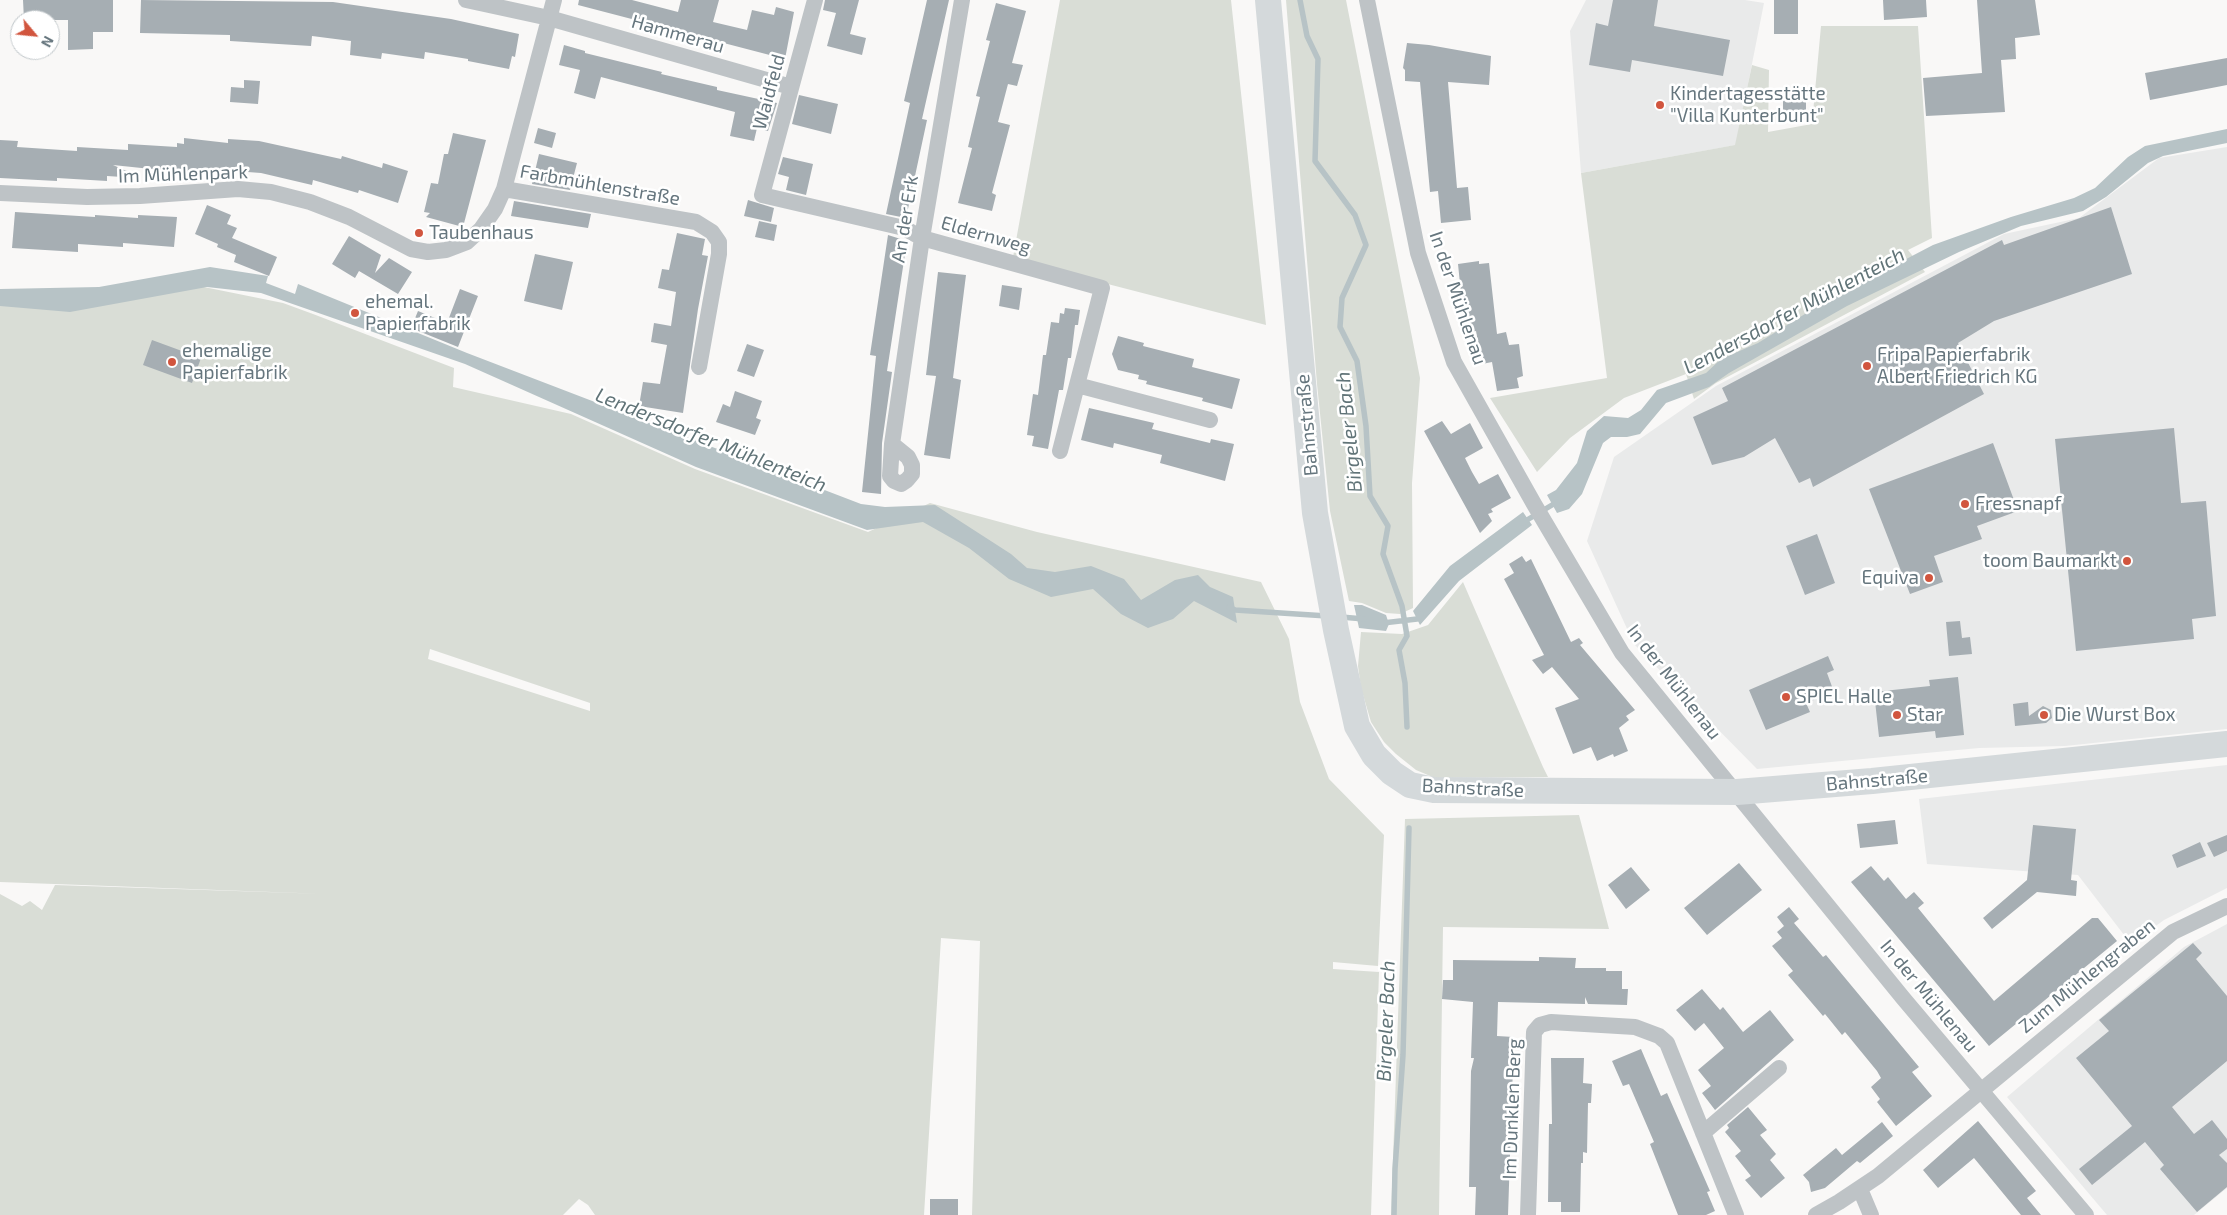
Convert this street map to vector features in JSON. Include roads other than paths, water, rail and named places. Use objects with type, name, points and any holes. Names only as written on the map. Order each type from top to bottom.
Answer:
[{"type":"main road","name":"Bahnstraße","points":[[1268,0],[1315,513],[1336,630],[1357,726],[1374,755],[1392,773],[1410,785],[1434,790],[1737,792],[1891,780],[2227,744]]},
{"type":"street","name":"Hammerau","points":[[466,0],[549,18],[791,87]]},
{"type":"street","name":"Farbmühlenstraße","points":[[554,0],[504,188],[696,222],[712,232],[719,242],[719,254],[699,367]]},
{"type":"street","name":"Waidfeld","points":[[762,195],[815,0]]},
{"type":"street","name":"An der Erk","points":[[892,444],[922,238],[962,0]]},
{"type":"street","name":"In der Mühlenau","points":[[1366,0],[1416,245],[1428,287],[1454,362],[1534,504],[1622,653],[1903,998],[2086,1215]]},
{"type":"street","name":"Im Mühlenpark","points":[[0,193],[87,197],[238,189],[271,192],[310,202],[349,217],[410,249],[428,252],[446,250],[468,242],[481,230],[495,209],[504,188]]},
{"type":"street","name":"Eldernweg","points":[[762,195],[904,228],[922,238],[1102,288],[1060,451]]},
{"type":"street","points":[[1077,385],[1210,420]]},
{"type":"street","name":"Zum Mühlengraben","points":[[1981,1090],[2173,932],[2227,906]]},
{"type":"street","name":"Im Dunklen Berg","points":[[1528,1215],[1534,1032],[1540,1025],[1551,1022],[1634,1027],[1659,1036],[1667,1044],[1736,1215]]},
{"type":"street","points":[[1704,1133],[1780,1068]]},
{"type":"street","points":[[1816,1215],[1860,1189],[1981,1090]]},
{"type":"street","points":[[1860,1189],[1871,1215]]},
{"type":"waterway","name":"Birgeler Bach","points":[[1300,0],[1307,36],[1318,59],[1315,161],[1355,215],[1366,245],[1342,298],[1340,327],[1357,361],[1366,426],[1370,496],[1388,526],[1383,554],[1402,606],[1407,636],[1399,650],[1405,683],[1407,727]]},
{"type":"waterway","name":"Lendersdorfer Mühlenteich","points":[[1522,523],[1557,502]]},
{"type":"waterway","name":"Lendersdorfer Mühlenteich","points":[[1229,607],[1235,610],[1327,616]]},
{"type":"waterway","name":"Birgeler Bach","points":[[1383,623],[1417,619],[1421,614]]},
{"type":"waterway","name":"Lendersdorfer Mühlenteich","points":[[1341,617],[1364,619]]},
{"type":"waterway","name":"Birgeler Bach","points":[[1394,1215],[1395,1169],[1403,1055],[1409,828]]},
{"type":"place","name":"Kindertagesstätte \"Villa Kunterbunt\"","points":[[1660,105]]},
{"type":"place","name":"Taubenhaus","points":[[419,233]]},
{"type":"place","name":"ehemal. Papierfabrik","points":[[355,313]]},
{"type":"place","name":"ehemalige Papierfabrik","points":[[172,362]]},
{"type":"place","name":"Fripa Papierfabrik Albert Friedrich KG","points":[[1867,366]]},
{"type":"place","name":"Fressnapf","points":[[1965,504]]},
{"type":"place","name":"toom Baumarkt","points":[[2127,561]]},
{"type":"place","name":"Equiva","points":[[1929,578]]},
{"type":"place","name":"SPIEL Halle","points":[[1786,697]]},
{"type":"place","name":"Star","points":[[1897,715]]},
{"type":"place","name":"Die Wurst Box","points":[[2044,715]]}]
